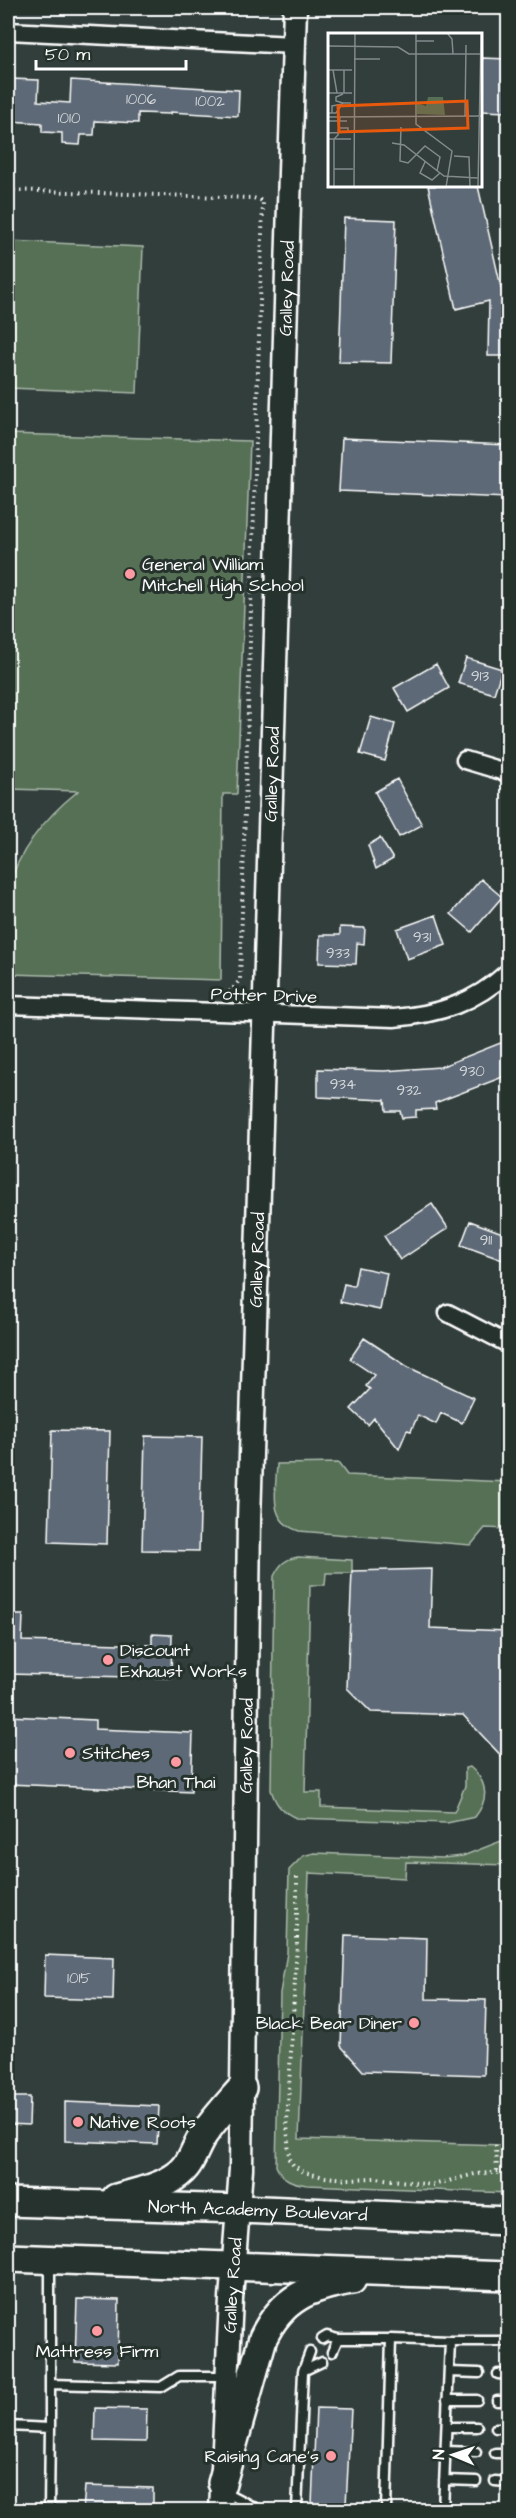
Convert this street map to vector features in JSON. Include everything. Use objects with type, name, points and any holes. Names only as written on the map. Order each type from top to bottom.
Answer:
[{"type":"highway","points":[[92,2206],[151,2188],[169,2181],[182,2172],[193,2158],[202,2136],[242,2088]]},
{"type":"highway","name":"North Academy Boulevard","points":[[8,2202],[240,2209],[508,2222]]},
{"type":"highway","points":[[8,2258],[508,2276]]},
{"type":"highway","points":[[221,2495],[263,2338],[271,2322],[282,2308],[297,2296],[332,2283],[397,2272]]},
{"type":"main road","name":"Galley Road","points":[[221,2495],[233,2267],[240,2209],[249,1520],[295,8]]},
{"type":"street","points":[[8,31],[294,45]]},
{"type":"street","points":[[465,760],[508,772]]},
{"type":"street","name":"Potter Drive","points":[[8,1005],[371,1018],[415,1016],[460,1005],[479,995],[508,972]]},
{"type":"street","points":[[448,1313],[508,1344]]},
{"type":"lane","points":[[49,2511],[50,2259]]},
{"type":"lane","points":[[322,2339],[327,2336],[338,2339],[508,2341]]},
{"type":"lane","points":[[333,2352],[338,2339]]},
{"type":"lane","points":[[386,2511],[391,2339]]},
{"type":"lane","points":[[443,2511],[450,2341]]},
{"type":"lane","points":[[297,2511],[303,2371],[310,2352]]},
{"type":"lane","points":[[303,2371],[322,2362]]},
{"type":"lane","points":[[449,2372],[479,2373]]},
{"type":"lane","points":[[498,2374],[508,2374]]},
{"type":"lane","points":[[50,2384],[160,2387],[179,2376],[227,2376]]},
{"type":"lane","points":[[447,2400],[477,2400]]},
{"type":"lane","points":[[497,2401],[508,2401]]},
{"type":"lane","points":[[8,2426],[50,2428]]},
{"type":"lane","points":[[447,2427],[477,2427]]},
{"type":"lane","points":[[496,2428],[508,2428]]},
{"type":"lane","points":[[446,2451],[476,2452]]},
{"type":"lane","points":[[495,2453],[508,2453]]},
{"type":"lane","points":[[444,2480],[476,2481]]},
{"type":"lane","points":[[495,2481],[508,2482]]},
{"type":"lane","points":[[221,2495],[259,2511]]},
{"type":"path","points":[[8,190],[253,198],[263,201],[240,980],[231,991]]},
{"type":"path","points":[[297,1877],[297,1944],[291,2011],[287,2122],[289,2159],[294,2166],[304,2172],[324,2177],[376,2178],[433,2185],[475,2174],[508,2172]]},
{"type":"path","points":[[496,2145],[497,2171]]},
{"type":"green space","points":[[8,241],[143,247],[137,393],[8,388]]},
{"type":"green space","points":[[8,434],[250,441],[237,794],[223,794],[221,980],[8,974],[8,889],[13,874],[27,847],[45,822],[78,791],[8,789]]},
{"type":"green space","points":[[338,1463],[347,1475],[508,1482],[508,1529],[485,1528],[471,1545],[299,1531],[282,1520],[278,1513],[275,1494],[277,1464]]},
{"type":"green space","points":[[298,1557],[352,1560],[352,1573],[326,1573],[325,1585],[310,1585],[305,1792],[321,1792],[321,1807],[454,1812],[465,1786],[465,1768],[470,1767],[480,1779],[484,1791],[483,1804],[475,1817],[447,1823],[296,1818],[286,1813],[277,1804],[271,1790],[274,1576],[283,1563]]},
{"type":"green space","points":[[501,1841],[508,1847],[508,1865],[406,1862],[405,1878],[309,1873],[299,2139],[503,2145],[503,2164],[508,2164],[508,2193],[307,2185],[285,2178],[276,2166],[280,1993],[287,1953],[289,1870],[303,1856],[314,1853],[442,1858],[463,1856]]},
{"type":"building","points":[[483,58],[508,59],[508,112],[483,111]]},
{"type":"building","points":[[10,79],[39,80],[38,101],[70,103],[71,80],[239,90],[238,116],[170,112],[170,114],[138,113],[138,123],[95,121],[94,135],[81,135],[80,145],[62,144],[62,133],[42,132],[42,123],[8,121]]},
{"type":"building","points":[[428,188],[478,188],[508,318],[508,356],[488,356],[489,301],[456,309]]},
{"type":"building","points":[[344,218],[396,220],[391,363],[339,362]]},
{"type":"building","points":[[342,438],[508,445],[508,498],[339,491]]},
{"type":"building","points":[[466,658],[502,669],[494,694],[458,683]]},
{"type":"building","points":[[436,664],[449,688],[408,712],[394,688]]},
{"type":"building","points":[[371,717],[395,724],[385,761],[360,754]]},
{"type":"building","points":[[397,779],[422,825],[399,837],[375,792]]},
{"type":"building","points":[[380,838],[393,859],[376,869],[368,845]]},
{"type":"building","points":[[481,879],[502,897],[472,932],[451,914]]},
{"type":"building","points":[[436,915],[446,945],[407,959],[397,929]]},
{"type":"building","points":[[340,927],[365,928],[364,944],[357,943],[356,964],[319,963],[320,935],[340,935]]},
{"type":"building","points":[[508,1040],[508,1075],[435,1103],[436,1109],[416,1110],[416,1117],[402,1118],[400,1111],[386,1111],[385,1100],[318,1097],[318,1069],[384,1071],[440,1067]]},
{"type":"building","points":[[432,1204],[448,1228],[400,1260],[384,1236]]},
{"type":"building","points":[[470,1221],[508,1235],[508,1262],[461,1245]]},
{"type":"building","points":[[358,1267],[387,1273],[380,1310],[340,1302],[344,1284],[354,1286]]},
{"type":"building","points":[[364,1338],[408,1367],[474,1398],[462,1423],[441,1413],[436,1424],[418,1415],[411,1431],[407,1430],[399,1449],[374,1418],[368,1425],[351,1409],[370,1389],[366,1386],[374,1375],[350,1359]]},
{"type":"building","points":[[52,1430],[110,1431],[107,1544],[49,1542]]},
{"type":"building","points":[[145,1436],[202,1437],[199,1551],[142,1550]]},
{"type":"building","points":[[432,1569],[430,1628],[508,1631],[508,1763],[463,1715],[371,1712],[347,1688],[352,1571]]},
{"type":"building","name":"Discount Exhaust Works","points":[[8,1615],[23,1615],[22,1641],[152,1645],[152,1634],[172,1635],[171,1678],[8,1674]]},
{"type":"building","points":[[8,1716],[95,1720],[95,1729],[193,1733],[191,1792],[8,1784]]},
{"type":"building","name":"Black Bear Diner","points":[[345,1935],[427,1938],[426,1999],[486,2000],[484,2075],[363,2071],[341,2046]]},
{"type":"building","points":[[45,1955],[114,1958],[113,2000],[44,1998]]},
{"type":"building","points":[[8,2097],[30,2097],[29,2125],[8,2124]]},
{"type":"building","points":[[65,2102],[159,2106],[157,2144],[65,2141]]},
{"type":"building","name":"Mattress Firm","points":[[77,2299],[119,2300],[118,2363],[75,2362]]},
{"type":"building","points":[[95,2408],[147,2409],[146,2442],[94,2441]]},
{"type":"building","name":"Raising Cane's","points":[[316,2408],[351,2409],[346,2505],[312,2504]]},
{"type":"building","points":[[85,2486],[153,2488],[153,2511],[83,2511]]},
{"type":"place","name":"General William Mitchell High School","points":[[130,574]]},
{"type":"place","name":"Discount Exhaust Works","points":[[108,1660]]},
{"type":"place","name":"Stitches","points":[[70,1753]]},
{"type":"place","name":"Bhan Thai","points":[[176,1762]]},
{"type":"place","name":"Black Bear Diner","points":[[414,2023]]},
{"type":"place","name":"Native Roots","points":[[78,2122]]},
{"type":"place","name":"Mattress Firm","points":[[97,2331]]},
{"type":"place","name":"Raising Cane's","points":[[331,2456]]}]
